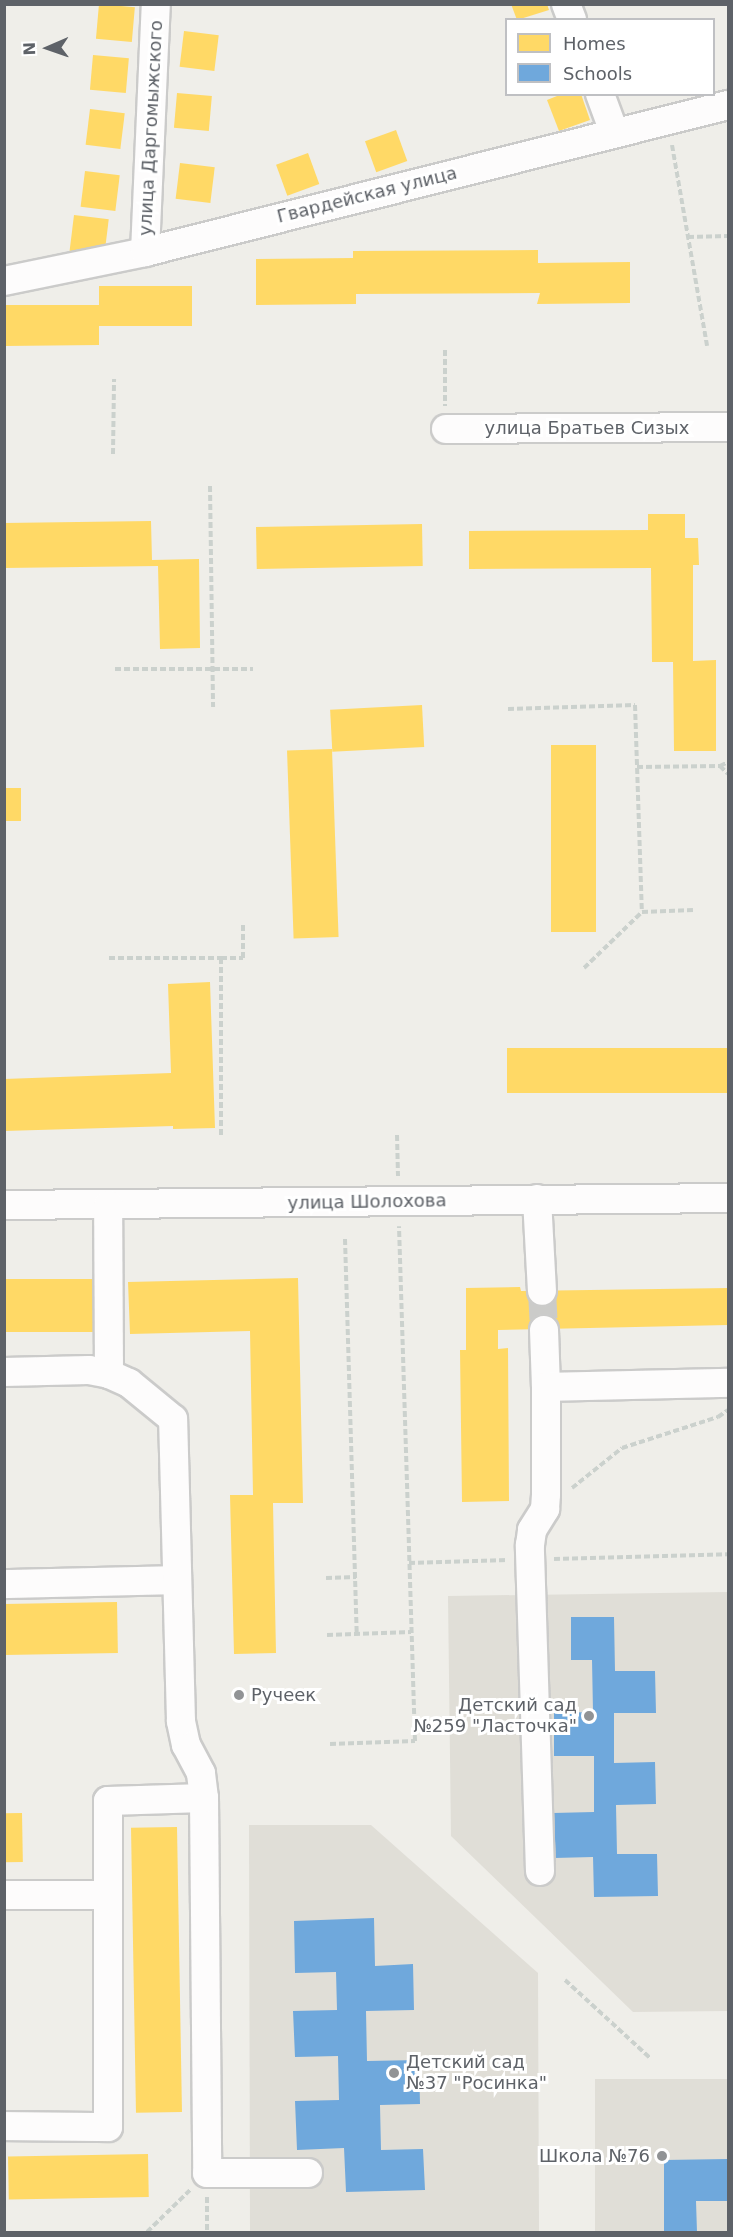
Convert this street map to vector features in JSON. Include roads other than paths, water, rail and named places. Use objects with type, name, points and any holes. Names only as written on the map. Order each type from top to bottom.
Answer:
[{"type":"street","name":"улица Даргомыжского","points":[[145,252],[156,4]]},
{"type":"street","points":[[601,96],[614,132]]},
{"type":"street","name":"Гвардейская улица","points":[[4,281],[145,252],[614,132],[729,105]]},
{"type":"street","name":"улица Братьев Сизых","points":[[446,429],[729,427]]},
{"type":"street","name":"улица Шолохова","points":[[4,1205],[729,1198]]},
{"type":"street","points":[[537,1199],[542,1291]]},
{"type":"street","points":[[108,1204],[109,1374]]},
{"type":"street","points":[[540,1871],[530,1560],[532,1530],[545,1509],[544,1330]]},
{"type":"street","points":[[4,1372],[89,1370],[109,1374],[129,1383],[173,1419],[181,1721],[186,1745],[201,1773],[204,1798],[207,2174],[308,2173]]},
{"type":"street","points":[[546,1387],[729,1383]]},
{"type":"street","points":[[4,1584],[177,1580]]},
{"type":"street","points":[[4,2126],[108,2127],[108,1801],[204,1798]]},
{"type":"street","points":[[4,1895],[108,1895]]},
{"type":"tunnel","points":[[542,1291],[544,1330]]},
{"type":"place","name":"Ручеек","points":[[239,1695]]},
{"type":"place","name":"Детский сад №259 \"Ласточка\"","points":[[589,1716]]},
{"type":"place","name":"Детский сад №37 \"Росинка\"","points":[[394,2073]]},
{"type":"place","name":"Школа №76","points":[[662,2156]]}]
